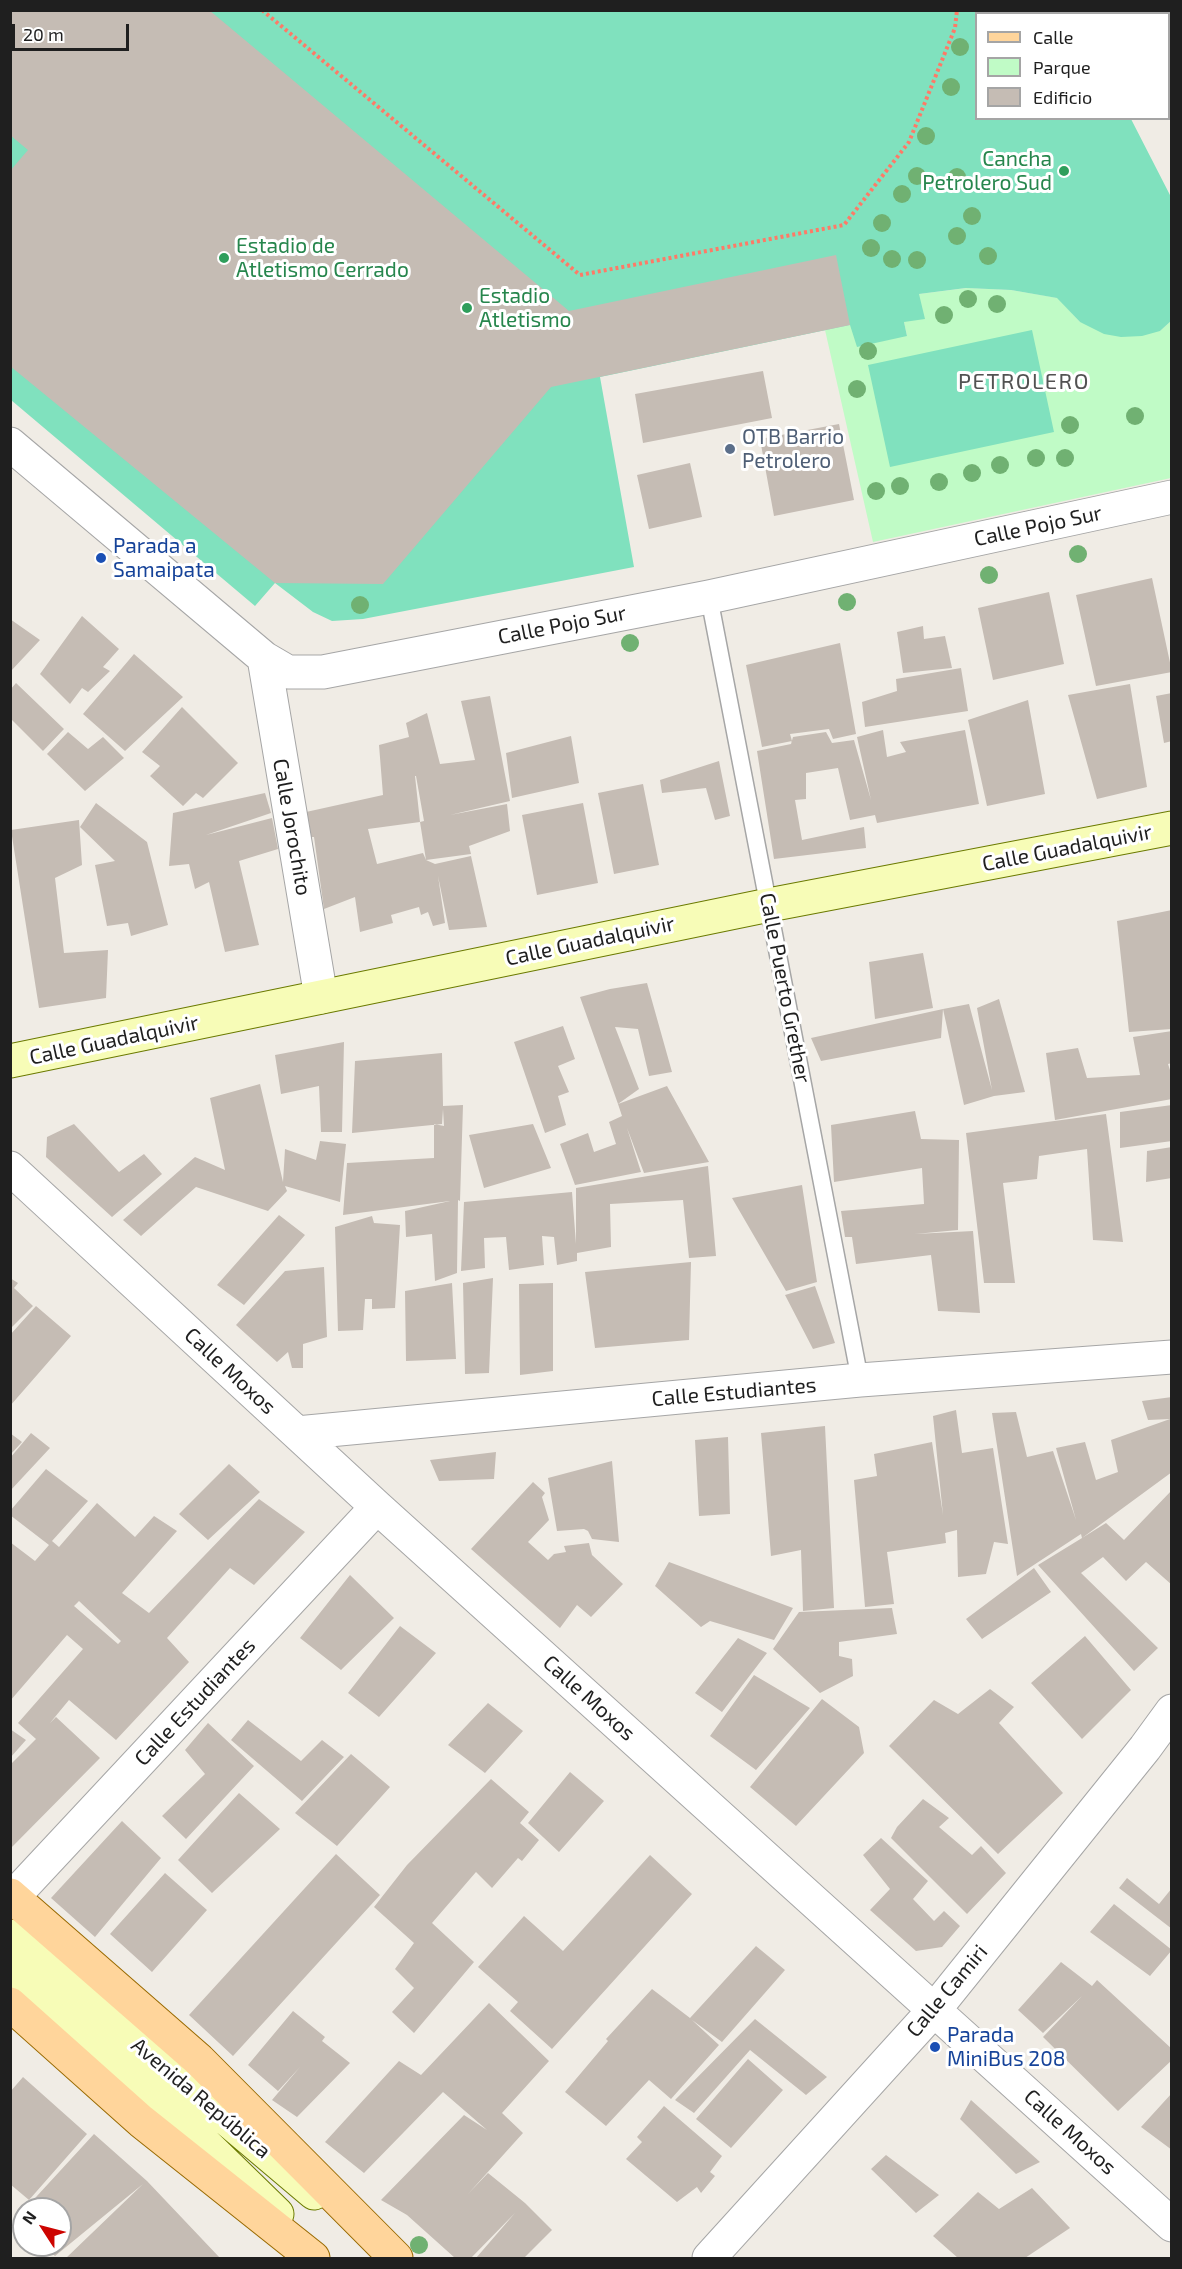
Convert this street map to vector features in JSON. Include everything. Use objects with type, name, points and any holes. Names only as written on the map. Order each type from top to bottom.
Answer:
[{"type":"main road","points":[[12,1896],[199,2060],[394,2259]]},
{"type":"main road","points":[[10,2004],[141,2121],[313,2259]]},
{"type":"street","name":"Calle Pojo Sur","points":[[15,455],[264,657],[288,672],[323,672],[709,597],[1172,497]]},
{"type":"street","name":"Calle Jorochito","points":[[264,657],[321,997]]},
{"type":"street","name":"Calle Guadalquivir","points":[[10,1061],[769,904],[1172,828]]},
{"type":"street","name":"Calle Moxos","points":[[10,1168],[378,1507],[1172,2225]]},
{"type":"street","name":"Calle Estudiantes","points":[[297,1433],[860,1380],[1172,1357]]},
{"type":"street","name":"Calle Estudiantes","points":[[12,1896],[378,1507]]},
{"type":"street","name":"Calle Camiri","points":[[709,2259],[935,2009],[1145,1748],[1172,1711]]},
{"type":"street","name":"Avenida República","points":[[10,1936],[394,2259]]},
{"type":"street","name":"Avenida República","points":[[10,1964],[160,2101],[324,2259]]},
{"type":"lane","name":"Calle Puerto Grether","points":[[709,597],[860,1380]]},
{"type":"path","points":[[262,10],[580,275],[844,225],[909,142],[955,28],[957,10]]},
{"type":"green space","name":"Estadio Atletismo","points":[[10,11],[1073,11],[975,12],[975,120],[1132,120],[1171,197],[1171,321],[1160,331],[1142,336],[1121,337],[1104,334],[1080,322],[1057,298],[1011,290],[966,288],[919,294],[925,319],[904,322],[907,336],[857,347],[850,325],[600,377],[634,567],[363,619],[332,621],[313,612],[275,583],[255,606],[11,400]]},
{"type":"green space","points":[[967,288],[1011,290],[1058,298],[1080,322],[1160,331],[1171,321],[1171,478],[873,542],[825,330],[850,325],[907,336],[904,322],[919,294]]},
{"type":"green space","points":[[1032,330],[1054,432],[890,467],[868,365]]},
{"type":"building","name":"Estadio de Atletismo Cerrado","points":[[11,10],[209,10],[569,311],[836,255],[850,325],[551,387],[383,584],[275,583],[10,366],[10,171],[28,150],[10,135]]},
{"type":"building","points":[[763,371],[772,418],[643,443],[635,394]]},
{"type":"building","points":[[839,424],[854,500],[774,516],[760,439]]},
{"type":"building","points":[[690,463],[702,517],[649,529],[637,475]]},
{"type":"building","points":[[1152,578],[1172,672],[1096,686],[1076,595]]},
{"type":"building","points":[[1049,592],[1064,664],[993,680],[978,608]]},
{"type":"building","points":[[82,616],[119,649],[103,667],[110,671],[88,692],[82,688],[70,704],[40,674]]},
{"type":"building","points":[[10,619],[40,640],[10,672]]},
{"type":"building","points":[[923,626],[924,639],[945,636],[952,668],[903,673],[897,632]]},
{"type":"building","points":[[840,643],[856,734],[833,739],[829,729],[790,734],[792,741],[762,747],[746,665]]},
{"type":"building","points":[[134,654],[183,697],[125,751],[83,714]]},
{"type":"building","points":[[961,668],[968,711],[865,727],[862,702],[897,691],[896,679]]},
{"type":"building","points":[[16,683],[64,729],[43,751],[10,718],[10,690]]},
{"type":"building","points":[[1130,684],[1147,787],[1097,799],[1068,695]]},
{"type":"building","points":[[1172,693],[1172,741],[1164,743],[1156,696]]},
{"type":"building","points":[[490,696],[510,801],[450,815],[507,804],[510,831],[469,846],[471,854],[426,860],[435,864],[471,856],[487,927],[449,930],[438,876],[445,923],[433,926],[428,912],[421,915],[419,907],[391,915],[393,923],[360,932],[355,897],[324,909],[314,837],[308,837],[306,812],[383,795],[379,745],[409,737],[406,723],[427,713],[440,764],[475,760],[461,701]],"holes":[[[415,776],[424,821],[420,822]],[[420,822],[426,860],[423,853],[377,864],[368,829]]]},
{"type":"building","points":[[1028,700],[1045,794],[987,806],[968,720]]},
{"type":"building","points":[[182,707],[238,763],[203,798],[196,793],[183,806],[150,776],[160,766],[142,752]]},
{"type":"building","points":[[883,730],[887,757],[906,752],[900,742],[965,730],[979,804],[877,823],[875,815],[850,820],[838,768],[806,773],[806,799],[795,800],[802,840],[864,827],[866,848],[774,859],[757,751],[791,744],[793,737],[826,732],[832,743],[854,740],[871,800],[857,737]]},
{"type":"building","points":[[68,732],[88,749],[103,737],[124,758],[85,791],[47,754]]},
{"type":"building","points":[[571,736],[579,783],[512,798],[506,753]]},
{"type":"building","points":[[719,761],[730,816],[715,820],[706,788],[662,793],[660,780]]},
{"type":"building","points":[[643,784],[659,865],[614,874],[598,793]]},
{"type":"building","points":[[265,793],[271,813],[206,835],[272,818],[278,849],[239,861],[259,945],[225,952],[209,882],[195,889],[189,864],[169,866],[173,813]]},
{"type":"building","points":[[96,803],[147,842],[168,925],[131,936],[128,923],[107,926],[95,865],[115,861],[80,827]]},
{"type":"building","points":[[583,803],[598,883],[537,895],[522,815]]},
{"type":"building","points":[[79,820],[82,865],[55,878],[64,953],[108,950],[106,998],[39,1008],[11,830]]},
{"type":"building","points":[[1172,910],[1172,1029],[1129,1032],[1117,921]]},
{"type":"building","points":[[923,953],[933,1008],[875,1019],[869,962]]},
{"type":"building","points":[[647,983],[672,1072],[649,1076],[638,1029],[615,1027],[639,1089],[618,1104],[580,997]]},
{"type":"building","points":[[999,999],[1025,1092],[994,1096],[964,1105],[943,1009],[969,1004],[992,1090],[977,1008]]},
{"type":"building","points":[[943,1009],[941,1038],[821,1061],[811,1038]]},
{"type":"building","points":[[563,1026],[575,1059],[558,1066],[569,1092],[558,1096],[566,1125],[545,1133],[514,1042]]},
{"type":"building","points":[[1172,1031],[1172,1063],[1168,1064],[1172,1076],[1172,1099],[1055,1120],[1046,1053],[1078,1048],[1087,1078],[1140,1075],[1133,1037]]},
{"type":"building","points":[[344,1042],[342,1132],[321,1132],[319,1086],[281,1094],[275,1055]]},
{"type":"building","points":[[442,1053],[443,1106],[463,1105],[457,1273],[435,1281],[432,1234],[406,1237],[405,1211],[450,1201],[343,1215],[347,1163],[434,1158],[434,1125],[352,1133],[355,1061]]},
{"type":"building","points":[[260,1084],[283,1182],[285,1149],[316,1160],[320,1141],[346,1144],[340,1202],[285,1186],[287,1191],[268,1211],[196,1187],[141,1236],[123,1220],[195,1157],[225,1170],[210,1098]]},
{"type":"building","points":[[667,1086],[709,1162],[644,1173],[627,1128],[641,1172],[575,1185],[560,1144],[588,1133],[594,1152],[616,1144],[609,1122],[622,1116],[618,1104]]},
{"type":"building","points":[[1172,1105],[1172,1141],[1120,1148],[1120,1112]]},
{"type":"building","points":[[915,1111],[921,1139],[959,1140],[958,1230],[915,1234],[973,1231],[980,1313],[938,1311],[931,1255],[856,1264],[852,1237],[845,1237],[841,1211],[924,1204],[922,1168],[834,1182],[831,1125]]},
{"type":"building","points":[[1106,1114],[1123,1242],[1093,1240],[1087,1149],[1039,1156],[1037,1179],[1003,1183],[1015,1283],[984,1283],[966,1133]]},
{"type":"building","points":[[74,1124],[119,1172],[144,1154],[162,1174],[112,1217],[46,1157],[47,1137]]},
{"type":"building","points":[[533,1124],[551,1168],[484,1188],[469,1135]]},
{"type":"building","points":[[1172,1147],[1172,1178],[1146,1182],[1147,1151]]},
{"type":"building","points":[[708,1166],[716,1256],[689,1258],[683,1200],[610,1204],[611,1247],[577,1253],[577,1261],[557,1265],[554,1237],[542,1236],[544,1265],[509,1270],[506,1237],[484,1238],[485,1268],[461,1271],[464,1202],[572,1192],[576,1244],[576,1188]]},
{"type":"building","points":[[802,1185],[817,1282],[786,1291],[732,1198]]},
{"type":"building","points":[[279,1215],[305,1235],[244,1305],[217,1285]]},
{"type":"building","points":[[372,1216],[374,1223],[400,1225],[395,1308],[372,1309],[372,1299],[365,1299],[363,1330],[338,1331],[335,1227]]},
{"type":"building","points":[[691,1262],[689,1340],[595,1348],[585,1272]]},
{"type":"building","points":[[324,1267],[327,1337],[303,1344],[303,1368],[292,1368],[288,1352],[277,1362],[236,1325],[285,1271]]},
{"type":"building","points":[[10,1278],[18,1283],[14,1288],[33,1306],[10,1329]]},
{"type":"building","points":[[493,1278],[489,1373],[465,1374],[463,1283]]},
{"type":"building","points":[[452,1283],[456,1359],[406,1361],[405,1291]]},
{"type":"building","points":[[553,1283],[553,1371],[520,1375],[519,1284]]},
{"type":"building","points":[[815,1286],[835,1343],[813,1349],[785,1295]]},
{"type":"building","points":[[36,1306],[71,1336],[10,1406],[10,1335]]},
{"type":"building","points":[[1172,1397],[1172,1472],[1082,1538],[1081,1534],[1017,1576],[992,1413],[1016,1412],[1027,1457],[1053,1451],[1076,1520],[1056,1448],[1085,1442],[1096,1480],[1118,1472],[1111,1440],[1170,1419],[1148,1420],[1142,1401]]},
{"type":"building","points":[[956,1410],[962,1453],[993,1448],[1008,1544],[994,1542],[986,1574],[958,1577],[957,1530],[945,1533],[946,1543],[887,1552],[894,1604],[865,1607],[854,1480],[877,1476],[874,1454],[932,1442],[943,1515],[933,1416]]},
{"type":"building","points":[[825,1426],[834,1608],[803,1611],[801,1550],[771,1556],[761,1433]]},
{"type":"building","points":[[10,1433],[22,1442],[10,1455]]},
{"type":"building","points":[[31,1433],[50,1448],[10,1491],[10,1458]]},
{"type":"building","points":[[728,1437],[730,1514],[699,1516],[695,1440]]},
{"type":"building","points":[[496,1452],[494,1479],[439,1481],[430,1460]]},
{"type":"building","points":[[612,1461],[619,1542],[592,1539],[588,1531],[584,1529],[557,1531],[548,1478]]},
{"type":"building","points":[[229,1464],[260,1492],[208,1540],[179,1514]]},
{"type":"building","points":[[46,1469],[88,1501],[52,1541],[59,1547],[97,1503],[135,1537],[154,1516],[177,1531],[122,1593],[149,1613],[259,1499],[305,1532],[254,1585],[230,1568],[167,1638],[189,1662],[116,1740],[69,1700],[50,1723],[56,1717],[100,1758],[10,1849],[10,1765],[36,1739],[18,1723],[83,1649],[67,1635],[10,1701],[10,1542],[35,1561],[49,1545],[10,1515],[10,1511]],"holes":[[[79,1601],[121,1641],[118,1644],[74,1606]]]},
{"type":"building","points":[[533,1482],[545,1493],[542,1497],[549,1520],[528,1542],[548,1560],[554,1554],[566,1552],[564,1546],[589,1543],[592,1555],[623,1584],[591,1617],[577,1605],[560,1628],[471,1549]]},
{"type":"building","points":[[1172,1490],[1172,1585],[1146,1562],[1126,1581],[1103,1557],[1081,1573],[1158,1648],[1134,1671],[1038,1565],[1106,1523],[1124,1540]]},
{"type":"building","points":[[669,1562],[793,1608],[774,1640],[710,1621],[701,1627],[655,1586]]},
{"type":"building","points":[[1034,1568],[1051,1592],[982,1639],[966,1619]]},
{"type":"building","points":[[350,1575],[394,1618],[341,1670],[300,1638]]},
{"type":"building","points":[[892,1608],[897,1634],[839,1642],[839,1656],[852,1659],[853,1676],[820,1693],[773,1649],[799,1612]]},
{"type":"building","points":[[400,1626],[436,1653],[379,1717],[348,1693]]},
{"type":"building","points":[[1085,1636],[1131,1690],[1082,1739],[1031,1683]]},
{"type":"building","points":[[738,1638],[767,1653],[722,1712],[695,1693]]},
{"type":"building","points":[[754,1675],[810,1708],[756,1770],[710,1736]]},
{"type":"building","points":[[990,1689],[1014,1707],[999,1723],[1063,1793],[998,1854],[889,1746],[934,1700],[958,1714]]},
{"type":"building","points":[[822,1699],[859,1727],[864,1753],[796,1826],[750,1787]]},
{"type":"building","points":[[488,1703],[523,1731],[485,1773],[448,1745]]},
{"type":"building","points":[[248,1720],[301,1761],[322,1740],[344,1757],[302,1801],[231,1740]]},
{"type":"building","points":[[208,1723],[254,1766],[186,1839],[162,1816],[205,1774],[185,1750]]},
{"type":"building","points":[[10,1729],[26,1740],[10,1758]]},
{"type":"building","points":[[351,1754],[390,1787],[337,1846],[295,1813]]},
{"type":"building","points":[[570,1772],[604,1801],[559,1852],[528,1823]]},
{"type":"building","points":[[491,1779],[529,1812],[520,1823],[539,1840],[522,1861],[518,1858],[492,1888],[476,1872],[432,1923],[474,1962],[414,2033],[392,2012],[414,1988],[395,1969],[414,1943],[374,1907],[407,1865]]},
{"type":"building","points":[[239,1793],[280,1829],[212,1893],[178,1860]]},
{"type":"building","points":[[923,1799],[949,1818],[939,1827],[972,1855],[981,1846],[1006,1873],[967,1914],[891,1838],[897,1827]]},
{"type":"building","points":[[122,1821],[161,1858],[95,1937],[51,1898]]},
{"type":"building","points":[[881,1838],[928,1881],[913,1899],[934,1921],[944,1911],[960,1926],[942,1947],[916,1951],[870,1910],[890,1889],[863,1855]]},
{"type":"building","points":[[336,1854],[380,1895],[233,2056],[189,2015]]},
{"type":"building","points":[[650,1855],[692,1894],[552,2049],[510,2011],[518,2002],[478,1967],[524,1916],[563,1951]]},
{"type":"building","points":[[165,1873],[207,1910],[152,1972],[110,1934]]},
{"type":"building","points":[[1127,1878],[1159,1904],[1172,1888],[1172,1929],[1119,1888]]},
{"type":"building","points":[[1114,1904],[1172,1950],[1150,1976],[1090,1932]]},
{"type":"building","points":[[756,1946],[785,1970],[722,2042],[692,2020],[719,2045],[671,2099],[649,2080],[606,2126],[565,2092],[608,2041],[606,2039],[652,1989],[690,2018]]},
{"type":"building","points":[[1061,1962],[1092,1986],[1097,1980],[1172,2049],[1172,2060],[1118,2111],[1043,2037],[1082,1996],[1043,2033],[1018,2010]]},
{"type":"building","points":[[489,2003],[549,2061],[502,2113],[523,2133],[468,2194],[488,2173],[525,2203],[552,2230],[524,2258],[476,2258],[515,2213],[471,2258],[455,2258],[407,2215],[381,2200],[464,2115],[487,2130],[443,2092],[364,2173],[325,2142],[399,2061],[421,2075]]},
{"type":"building","points":[[293,2011],[325,2037],[322,2041],[350,2063],[297,2117],[272,2100],[300,2067],[278,2091],[248,2065]]},
{"type":"building","points":[[755,2019],[827,2077],[806,2095],[750,2050],[694,2113],[675,2100]]},
{"type":"building","points":[[748,2059],[783,2090],[731,2148],[696,2119]]},
{"type":"building","points":[[23,2077],[87,2134],[32,2197],[25,2197],[10,2184],[10,2092]]},
{"type":"building","points":[[1172,2093],[1172,2150],[1141,2127]]},
{"type":"building","points":[[971,2100],[1040,2162],[1016,2174],[960,2119]]},
{"type":"building","points":[[664,2106],[722,2156],[710,2172],[715,2176],[701,2193],[697,2187],[677,2202],[626,2159],[642,2142],[637,2137]]},
{"type":"building","points":[[94,2134],[147,2181],[220,2258],[66,2258],[72,2257],[72,2252],[143,2184],[72,2242],[72,2197],[36,2197]]},
{"type":"building","points":[[886,2155],[939,2195],[916,2213],[871,2169]]},
{"type":"building","points":[[1032,2188],[1070,2228],[1025,2258],[958,2258],[933,2236],[978,2192],[999,2209]]},
{"type":"place","name":"Cancha Petrolero Sud","points":[[1064,171]]},
{"type":"place","name":"Estadio de Atletismo Cerrado","points":[[224,258]]},
{"type":"place","name":"Estadio Atletismo","points":[[467,308]]},
{"type":"place","name":"OTB Barrio Petrolero","points":[[730,449]]},
{"type":"place","name":"Parada a Samaipata","points":[[101,558]]},
{"type":"place","name":"Parada MiniBus 208","points":[[935,2047]]},
{"type":"district","name":"PETROLERO","points":[[1024,382]]}]
